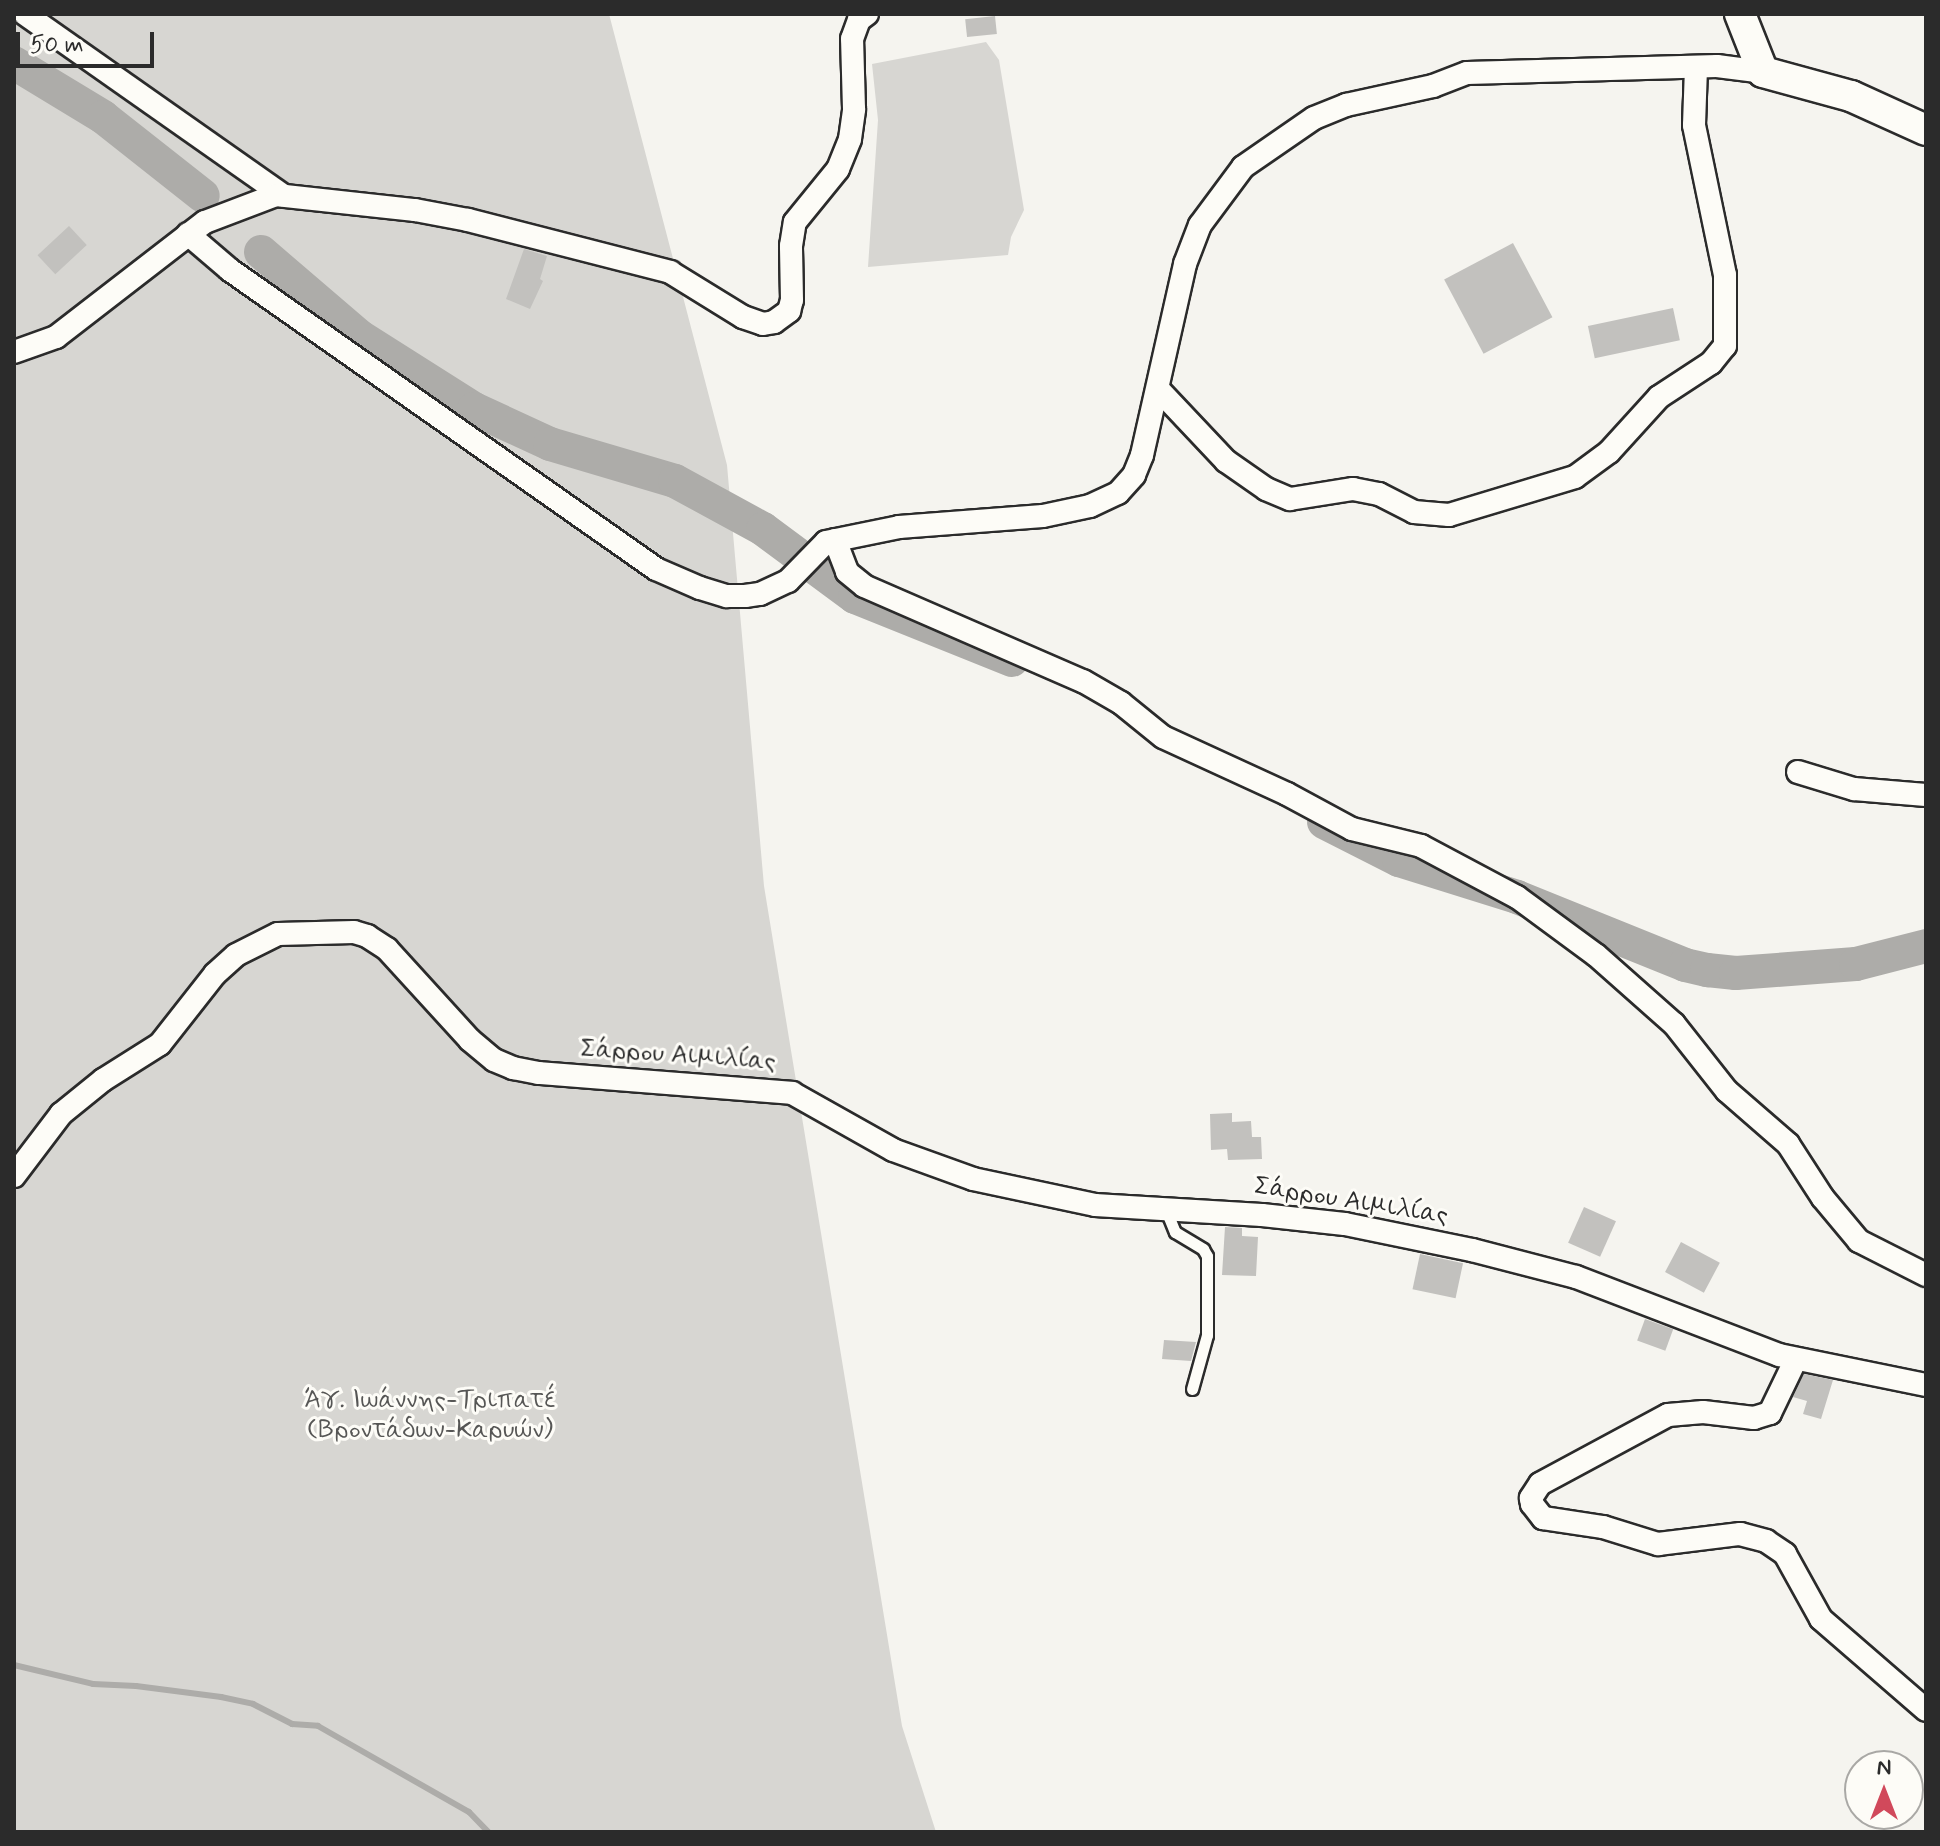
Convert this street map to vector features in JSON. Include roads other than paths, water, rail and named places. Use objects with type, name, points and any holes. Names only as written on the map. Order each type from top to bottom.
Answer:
[{"type":"main road","points":[[1740,14],[1763,72],[1851,96],[1926,130]]},
{"type":"street","points":[[25,14],[273,196]]},
{"type":"street","points":[[14,352],[56,337],[196,228],[273,196],[415,210],[468,220],[670,272],[743,317],[763,324],[774,322],[789,311],[792,300],[791,246],[795,222],[838,169],[850,139],[854,109],[852,39],[859,20],[867,14]]},
{"type":"street","points":[[196,228],[230,270],[656,569],[700,588],[727,596],[745,596],[775,588],[826,544],[899,527],[1025,519],[1102,502],[1127,485],[1134,475],[1159,390],[1185,264],[1200,225],[1243,167],[1300,126],[1346,105],[1433,86],[1467,73],[1696,67],[1763,72]]},
{"type":"street","points":[[1159,390],[1226,461],[1266,489],[1290,499],[1353,489],[1379,494],[1414,512],[1449,515],[1575,477],[1609,452],[1659,397],[1711,363],[1725,346],[1725,275],[1694,125],[1696,67]]},
{"type":"street","points":[[826,544],[847,572],[864,586],[1083,681],[1121,703],[1163,737],[1287,794],[1352,829],[1421,846],[1517,897],[1596,955],[1674,1024],[1727,1091],[1788,1144],[1823,1198],[1859,1241],[1926,1275]]},
{"type":"street","points":[[1798,772],[1854,789],[1926,795]]},
{"type":"street","name":"Σάρρου Αιμιλίας","points":[[14,1176],[61,1114],[103,1080],[160,1044],[215,974],[236,955],[278,934],[354,932],[387,949],[470,1040],[502,1064],[539,1073],[792,1093],[893,1150],[943,1170],[1095,1205],[1345,1224],[1472,1250],[1576,1277],[1796,1359],[1926,1385]]},
{"type":"street","points":[[1796,1359],[1770,1413],[1754,1418],[1703,1412],[1668,1415],[1540,1484],[1531,1498],[1532,1504],[1543,1518],[1603,1527],[1658,1544],[1740,1534],[1766,1541],[1785,1554],[1821,1619],[1926,1710]]},
{"type":"lane","points":[[1166,1210],[1175,1232],[1203,1249],[1207,1256],[1207,1335],[1192,1389]]},
{"type":"waterway","points":[[14,63],[103,117],[203,196]]},
{"type":"waterway","points":[[261,252],[359,336],[474,409],[550,444],[675,481],[763,529],[855,597],[1012,660]]},
{"type":"waterway","points":[[1324,822],[1399,860],[1517,897],[1685,965],[1707,970],[1736,973],[1856,964],[1926,946]]},
{"type":"waterway","points":[[14,1665],[93,1684],[221,1697],[253,1704],[292,1724],[318,1726],[469,1812],[488,1832]]},
{"type":"park label","name":"Άγ. Ιωάννης-Τριπατέ (Βροντάδων-Καρυών)","points":[[430,1416]]}]
